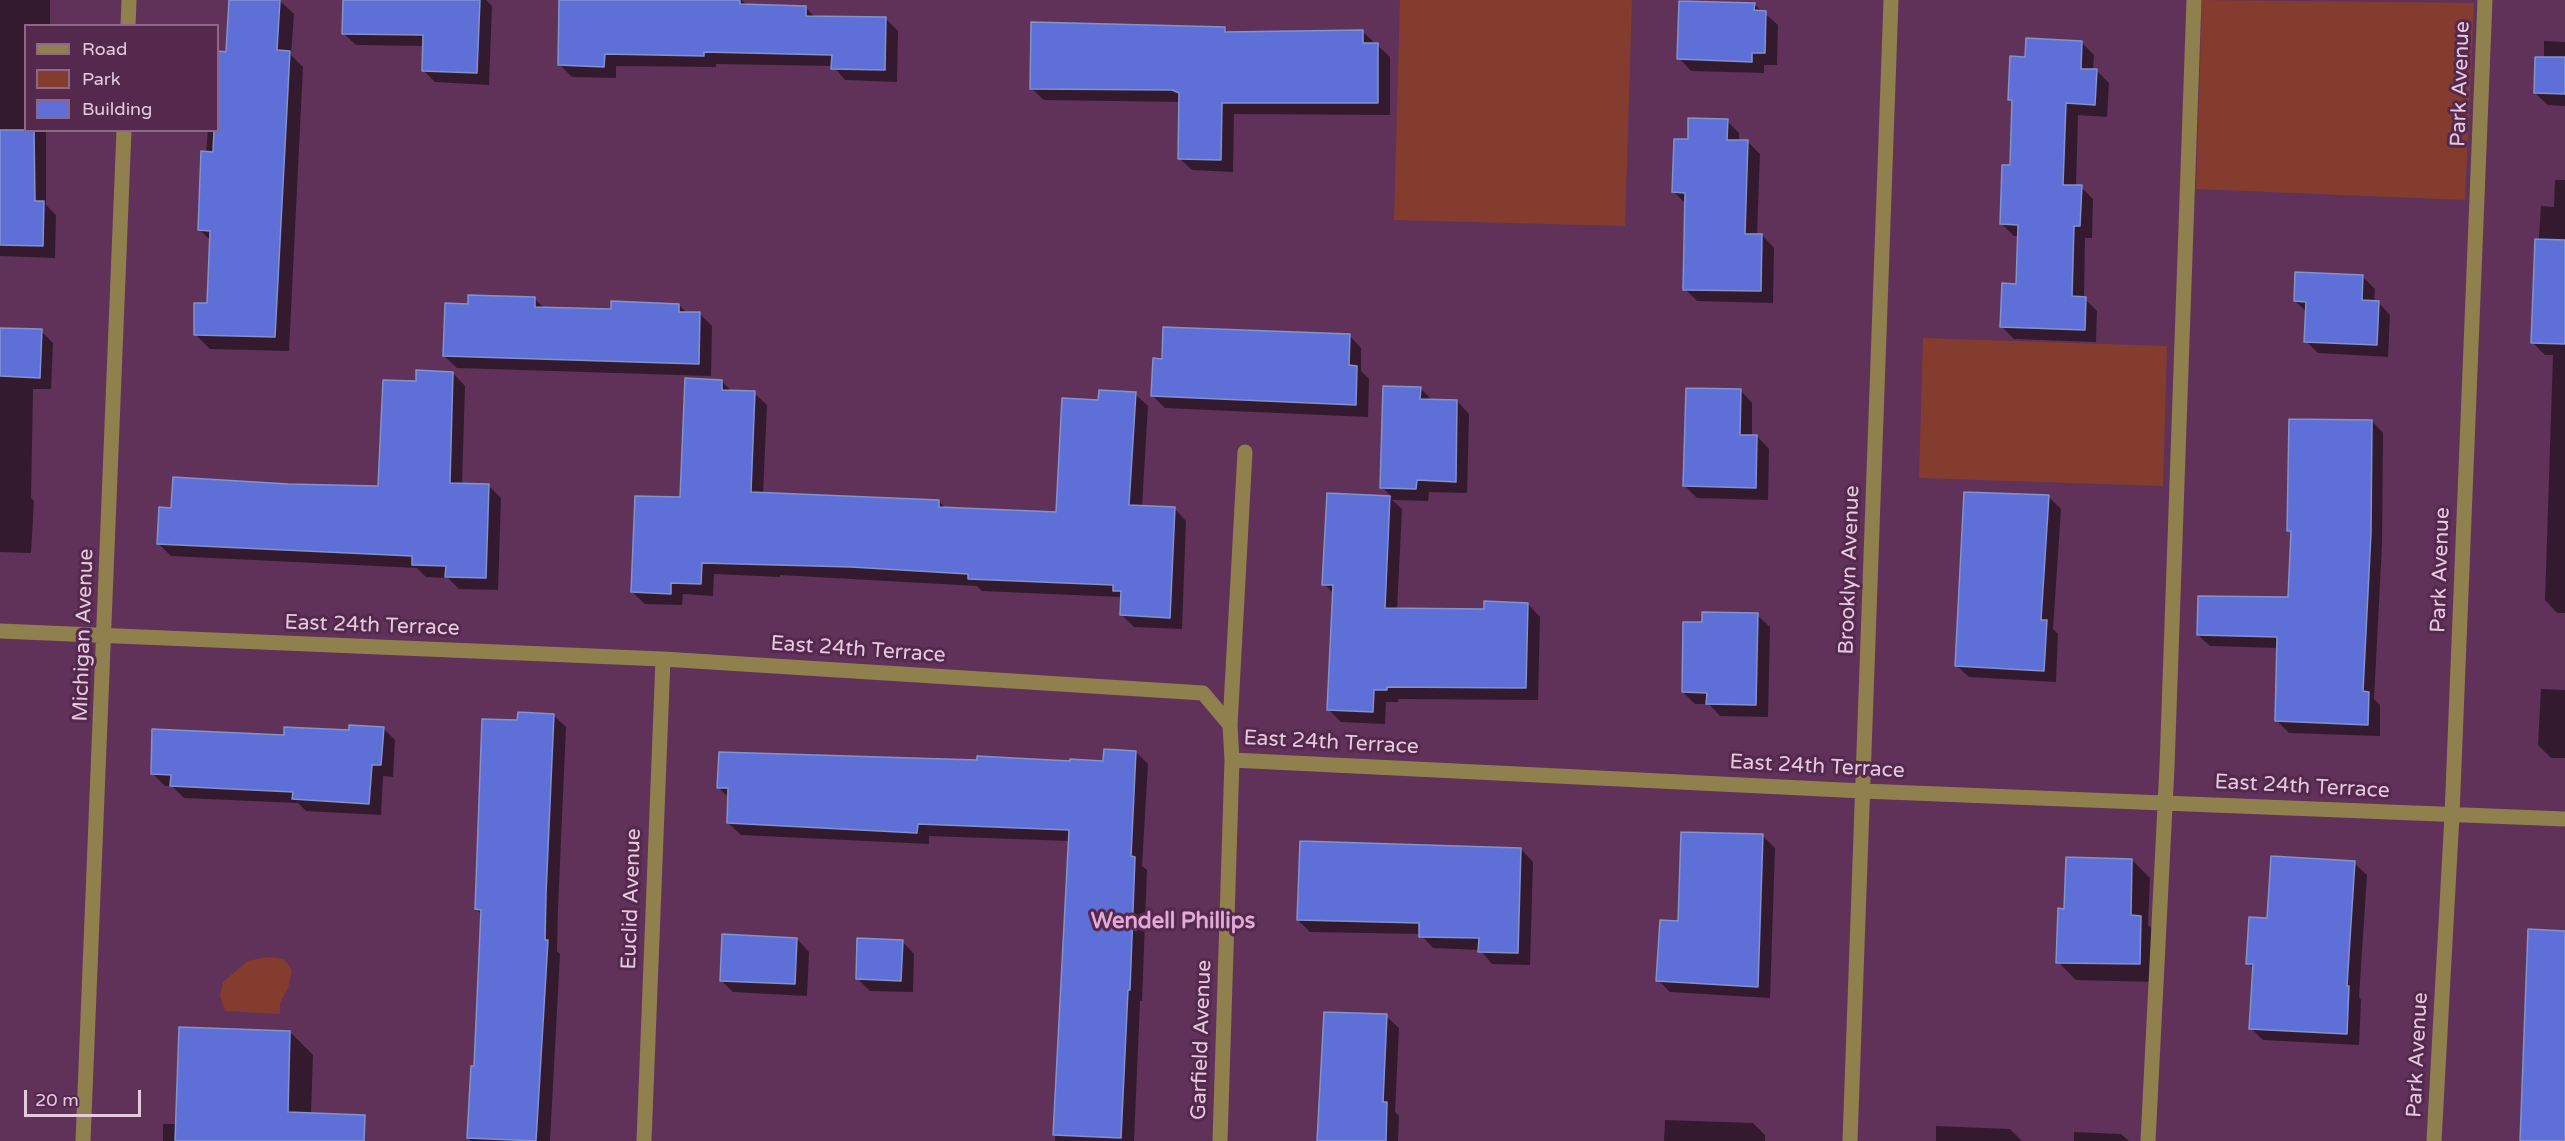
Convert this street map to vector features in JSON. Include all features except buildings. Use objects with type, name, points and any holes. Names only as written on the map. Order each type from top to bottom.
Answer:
[{"type":"street","points":[[128,24],[129,0]]},
{"type":"street","name":"Brooklyn Avenue","points":[[1850,1141],[1892,0]]},
{"type":"street","points":[[2148,1141],[2165,802],[2194,0]]},
{"type":"street","name":"Park Avenue","points":[[2434,1141],[2452,815],[2485,0]]},
{"type":"street","name":"Michigan Avenue","points":[[83,1141],[124,132]]},
{"type":"street","points":[[1230,725],[1245,452]]},
{"type":"street","name":"East 24th Terrace","points":[[0,632],[663,659],[1203,693],[1230,725],[1232,760],[1863,791],[2565,819]]},
{"type":"street","name":"Euclid Avenue","points":[[644,1141],[663,659]]},
{"type":"street","name":"Garfield Avenue","points":[[1220,1141],[1232,760]]},
{"type":"green space","points":[[1400,0],[1632,0],[1625,226],[1394,220]]},
{"type":"green space","points":[[2202,0],[2474,3],[2465,200],[2196,189]]},
{"type":"green space","points":[[1923,338],[2167,346],[2163,486],[1919,478]]},
{"type":"green space","points":[[266,957],[284,959],[292,970],[288,988],[280,1003],[280,1014],[225,1011],[220,995],[223,982],[248,961]]},
{"type":"district","name":"Wendell Phillips","points":[[1173,922]]}]
